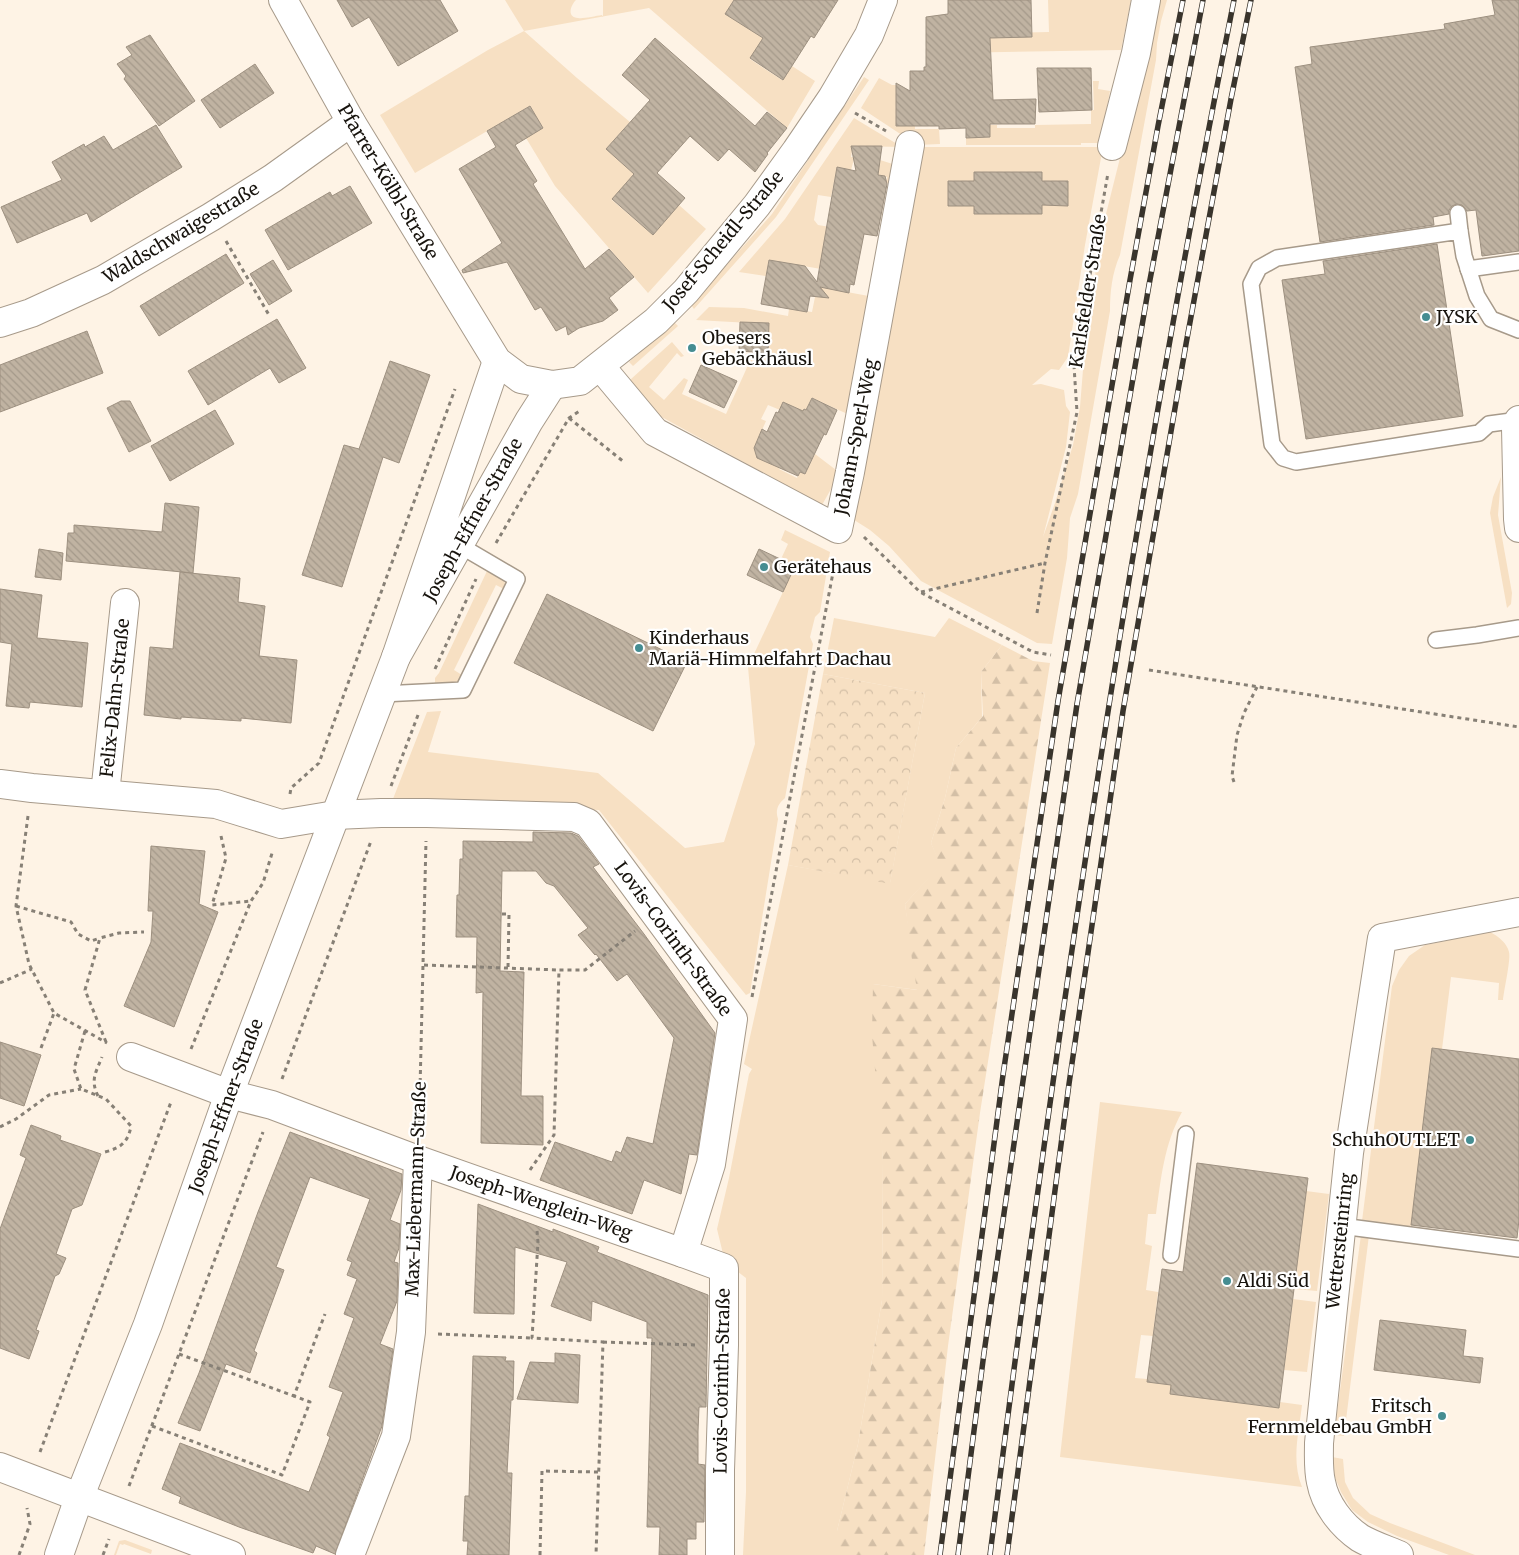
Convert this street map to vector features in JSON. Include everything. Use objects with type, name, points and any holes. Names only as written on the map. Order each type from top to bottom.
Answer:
[{"type":"street","name":"Pfarrer-Kölbl-Straße","points":[[283,0],[351,122],[496,361]]},
{"type":"street","name":"Josef-Scheidl-Straße","points":[[496,361],[521,379],[552,385],[609,376],[656,321],[686,291],[757,205],[832,98],[869,34],[884,0]]},
{"type":"street","points":[[1112,146],[1136,53],[1146,0]]},
{"type":"street","name":"Waldschwaigestraße","points":[[0,323],[31,313],[103,280],[211,217],[273,178],[351,122]]},
{"type":"street","name":"Johann-Sperl-Weg","points":[[609,376],[655,432],[838,529],[910,145]]},
{"type":"street","name":"Joseph-Effner-Straße","points":[[59,1555],[79,1498],[148,1324],[229,1094],[396,657],[496,361]]},
{"type":"street","name":"Joseph-Effner-Straße","points":[[396,657],[529,421],[552,385]]},
{"type":"street","points":[[1519,420],[1516,428],[1519,528]]},
{"type":"street","name":"Felix-Dahn-Straße","points":[[105,794],[125,602]]},
{"type":"street","name":"Felix-Dahn-Straße","points":[[0,784],[216,804],[281,824],[335,815]]},
{"type":"street","name":"Lovis-Corinth-Straße","points":[[335,815],[427,813],[574,817],[588,823],[734,1019],[710,1164],[683,1253],[724,1268],[720,1555]]},
{"type":"street","name":"Wettersteinring","points":[[1399,1555],[1362,1539],[1343,1524],[1330,1507],[1321,1483],[1319,1443],[1349,1153],[1382,938],[1519,912]]},
{"type":"street","name":"Joseph-Wenglein-Weg","points":[[131,1057],[229,1094],[272,1105],[418,1160],[683,1253]]},
{"type":"street","name":"Max-Liebermann-Straße","points":[[350,1555],[396,1436],[411,1332],[418,1160]]},
{"type":"street","points":[[0,1467],[231,1555]]},
{"type":"lane","points":[[1458,213],[1464,256],[1477,296],[1491,319],[1519,330]]},
{"type":"lane","points":[[1460,231],[1277,258],[1259,268],[1251,284],[1272,444],[1283,458],[1296,462],[1479,433],[1489,424],[1519,420]]},
{"type":"lane","points":[[1468,269],[1519,262]]},
{"type":"lane","points":[[382,694],[463,690],[517,580],[459,545]]},
{"type":"lane","points":[[1436,640],[1519,628]]},
{"type":"lane","points":[[1171,1255],[1186,1134]]},
{"type":"lane","points":[[1341,1226],[1519,1249]]},
{"type":"path","points":[[853,111],[910,145]]},
{"type":"path","name":"Karlsfelder Straße","points":[[1037,612],[1045,563],[1077,412],[1074,366],[1112,146]]},
{"type":"path","points":[[211,217],[269,315]]},
{"type":"path","points":[[103,1555],[431,678],[485,561],[569,418],[609,376]]},
{"type":"path","points":[[18,1555],[30,1524],[25,1497],[30,1478],[180,1076],[251,901],[264,883],[292,788],[319,763],[458,382]]},
{"type":"path","points":[[734,1019],[753,996],[837,550],[838,529],[854,530],[865,537],[920,592],[1033,652],[1051,655]]},
{"type":"path","points":[[920,592],[1045,563]]},
{"type":"path","points":[[1149,670],[1519,727]]},
{"type":"path","points":[[1234,782],[1232,776],[1237,735],[1244,713],[1257,687]]},
{"type":"path","points":[[32,788],[16,906],[29,964],[54,1013],[131,1057]]},
{"type":"path","points":[[216,804],[226,858],[212,905],[251,901]]},
{"type":"path","name":"Max-Liebermann-Straße","points":[[418,1160],[427,813]]},
{"type":"path","points":[[16,906],[71,922],[78,934],[91,941],[119,933],[144,932]]},
{"type":"path","points":[[502,914],[509,914],[508,968]]},
{"type":"path","points":[[424,965],[585,970],[657,914]]},
{"type":"path","points":[[100,938],[85,990],[107,1044]]},
{"type":"path","points":[[0,983],[32,969]]},
{"type":"path","points":[[532,1338],[538,1242],[536,1216],[517,1195],[527,1174],[554,1135],[559,970]]},
{"type":"path","points":[[41,1048],[54,1013]]},
{"type":"path","points":[[81,1089],[74,1069],[85,1031]]},
{"type":"path","points":[[98,1096],[93,1086],[94,1077],[104,1052]]},
{"type":"path","points":[[0,1127],[16,1119],[49,1096],[81,1089],[106,1099],[131,1126],[130,1134],[119,1148],[105,1152]]},
{"type":"path","points":[[294,1396],[325,1314]]},
{"type":"path","points":[[411,1332],[602,1342],[724,1345]]},
{"type":"path","points":[[596,1555],[602,1342]]},
{"type":"path","points":[[152,1426],[282,1475],[310,1402],[179,1354]]},
{"type":"path","points":[[540,1555],[542,1471],[598,1472]]},
{"type":"green space","points":[[505,0],[576,0],[571,10],[574,17],[583,18],[602,15],[603,17],[524,31]]},
{"type":"green space","points":[[603,0],[734,0],[725,14],[763,38],[750,59],[782,80],[792,66],[815,81],[787,128],[649,8],[603,16]]},
{"type":"green space","points":[[1048,0],[1131,0],[1121,50],[950,53],[950,34],[1049,32]]},
{"type":"green space","points":[[1153,0],[1167,0],[1161,21],[1156,60],[1120,255],[1112,283],[1110,311],[1078,494],[1070,518],[1067,558],[1052,644],[1037,643],[921,581],[889,546],[870,530],[851,518],[916,147],[1103,147],[1085,245],[1068,357],[1059,370],[1051,369],[1032,385],[1041,384],[1064,390],[1066,406],[1070,412],[1066,447],[1043,537],[1073,445],[1080,407],[1087,320],[1106,214],[1123,146]]},
{"type":"green space","points":[[524,31],[630,122],[606,149],[634,174],[612,200],[653,235],[679,205],[706,229],[648,293],[555,186],[526,138],[543,128],[530,106],[415,173],[380,115],[488,50]]},
{"type":"green space","points":[[864,77],[869,80],[776,217],[694,309],[691,305],[772,214]]},
{"type":"green space","points":[[879,78],[892,85],[896,85],[896,126],[915,115],[915,129],[939,129],[940,144],[917,145],[861,108]]},
{"type":"green space","points":[[1093,81],[1099,81],[1098,89],[1110,91],[1100,143],[1081,143],[1081,145],[966,145],[966,138],[990,137],[990,125],[997,125],[997,128],[1035,128],[1035,125],[1091,124],[1091,110],[1094,110]]},
{"type":"green space","points":[[854,118],[902,147],[853,146],[851,157],[880,160],[899,166],[895,185],[886,183],[887,177],[873,174],[854,159],[851,170],[837,168],[831,197],[818,195],[814,220],[818,225],[842,229],[821,269],[769,260],[766,276],[739,272],[785,219]]},
{"type":"green space","points":[[820,287],[874,297],[852,416],[812,398],[806,410],[804,409],[803,411],[783,402],[780,410],[768,405],[761,419],[766,421],[754,448],[757,458],[773,465],[782,463],[779,469],[797,478],[800,472],[805,474],[815,454],[840,473],[822,505],[649,410],[630,389],[631,379],[672,342],[684,356],[681,357],[677,353],[649,387],[664,400],[684,378],[688,380],[682,394],[726,414],[754,352],[768,353],[769,324],[696,320],[709,307],[744,308],[788,316],[789,309],[812,312],[815,297],[819,297]]},
{"type":"green space","points":[[674,322],[678,326],[633,366],[629,362]]},
{"type":"green space","points":[[1501,477],[1498,515],[1512,593],[1511,604],[1507,608],[1490,513],[1493,497]]},
{"type":"green space","points":[[785,530],[830,552],[820,612],[815,617],[810,637],[813,644],[785,798],[777,810],[778,819],[750,993],[746,995],[599,810],[391,804],[427,712],[441,711],[428,752],[598,773],[685,848],[724,842],[755,744],[748,667],[795,566],[781,559],[788,544],[781,540]]},
{"type":"green space","points":[[487,571],[503,580],[506,585],[504,589],[496,585],[454,670],[462,675],[458,684],[433,687],[435,678]]},
{"type":"green space","points":[[834,618],[935,637],[949,618],[1002,645],[981,672],[982,717],[956,748],[945,798],[931,843],[941,865],[905,904],[918,990],[873,984],[883,1161],[882,1300],[858,1444],[837,1531],[837,1555],[743,1555],[746,1492],[746,1278],[725,1262],[717,1229],[749,1074],[752,1069],[744,1064],[788,865],[890,883],[925,693],[823,674]]},
{"type":"green space","points":[[1002,645],[1033,661],[1050,663],[980,1113],[948,1346],[924,1555],[837,1555],[837,1531],[858,1444],[882,1300],[883,1161],[872,1035],[873,984],[917,990],[905,904],[940,865],[931,843],[945,798],[956,748],[983,716],[981,672]]},
{"type":"green space","points":[[823,674],[925,693],[890,884],[788,865]]},
{"type":"green space","points":[[1490,932],[1502,940],[1509,952],[1503,1000],[1498,1000],[1499,983],[1451,977],[1442,1049],[1432,1049],[1411,1229],[1362,1221],[1392,986],[1399,970],[1409,956],[1425,945]]},
{"type":"green space","points":[[1100,1102],[1182,1112],[1167,1149],[1156,1214],[1148,1214],[1145,1244],[1152,1246],[1146,1290],[1158,1292],[1153,1336],[1141,1335],[1135,1378],[1147,1379],[1147,1382],[1171,1385],[1171,1394],[1278,1408],[1280,1402],[1302,1405],[1296,1456],[1302,1487],[1060,1457]]},
{"type":"green space","points":[[1306,1191],[1329,1194],[1317,1291],[1294,1289]]},
{"type":"green space","points":[[1361,1235],[1369,1235],[1344,1436],[1334,1435]]},
{"type":"green space","points":[[1293,1299],[1316,1302],[1307,1372],[1284,1370]]},
{"type":"green space","points":[[1332,1457],[1343,1459],[1345,1482],[1353,1498],[1370,1514],[1475,1555],[1449,1555],[1397,1536],[1368,1522],[1352,1510],[1341,1492],[1334,1475]]},
{"type":"green space","points":[[125,1540],[152,1550],[151,1554],[120,1544],[116,1555],[114,1555],[119,1541]]},
{"type":"building","points":[[337,0],[440,0],[458,31],[398,66],[369,17],[352,27]]},
{"type":"building","points":[[734,0],[838,0],[814,38],[811,36],[783,80],[750,58],[763,38],[725,14]]},
{"type":"building","points":[[948,0],[1031,0],[1032,37],[990,38],[993,100],[1036,99],[1035,124],[990,124],[990,137],[966,138],[966,128],[939,129],[939,126],[896,126],[896,83],[910,91],[910,71],[924,71],[924,67],[926,67],[926,17],[948,14]]},
{"type":"building","points":[[1492,0],[1519,0],[1519,251],[1482,256],[1476,210],[1467,211],[1462,205],[1457,204],[1452,206],[1449,214],[1433,217],[1434,225],[1320,242],[1295,67],[1312,64],[1310,47],[1445,29],[1444,24],[1495,15]]},
{"type":"building","points":[[150,35],[195,101],[159,126],[124,79],[126,76],[117,64],[132,55],[126,47]]},
{"type":"building","points":[[655,38],[755,126],[767,112],[787,128],[755,172],[729,149],[718,161],[690,136],[657,173],[685,198],[653,235],[612,199],[634,174],[606,149],[650,100],[622,75]]},
{"type":"building","points":[[255,64],[274,93],[220,128],[201,100]]},
{"type":"building","points":[[1037,68],[1091,68],[1092,110],[1039,112]]},
{"type":"building","points":[[530,106],[543,128],[515,145],[537,181],[533,184],[585,269],[609,249],[634,277],[609,298],[618,310],[603,321],[579,328],[568,335],[566,326],[556,331],[541,307],[535,310],[507,262],[463,273],[462,270],[502,243],[459,169],[496,147],[487,131]]},
{"type":"building","points":[[156,125],[182,167],[91,222],[87,213],[17,243],[1,207],[62,180],[52,162],[84,144],[85,147],[104,136],[113,150]]},
{"type":"building","points":[[851,146],[882,146],[878,175],[885,176],[887,184],[877,236],[864,234],[854,285],[850,284],[849,293],[820,287],[829,298],[810,296],[807,312],[761,304],[769,260],[805,266],[817,282],[837,167],[856,171]]},
{"type":"building","points":[[974,172],[1042,172],[1042,181],[1068,181],[1068,206],[1042,205],[1042,214],[974,214],[974,206],[948,206],[948,181],[974,181]]},
{"type":"building","points":[[350,186],[372,223],[288,270],[265,230],[330,192],[332,196]]},
{"type":"building","points":[[1437,244],[1463,416],[1306,439],[1282,280],[1325,274],[1323,261]]},
{"type":"building","points":[[226,254],[244,283],[159,336],[140,306]]},
{"type":"building","points":[[273,260],[292,291],[269,305],[250,274]]},
{"type":"building","points":[[277,319],[306,368],[279,383],[270,368],[208,405],[188,371]]},
{"type":"building","points":[[740,322],[769,323],[768,353],[739,351]]},
{"type":"building","points":[[87,331],[103,373],[0,412],[0,365]]},
{"type":"building","points":[[390,361],[430,375],[399,463],[383,457],[342,587],[302,575],[344,445],[359,449]]},
{"type":"building","points":[[701,365],[737,381],[724,408],[689,392]]},
{"type":"building","points":[[812,398],[837,410],[805,474],[800,472],[798,476],[757,458],[754,448],[762,429],[767,432],[783,402],[803,411],[804,409],[806,410]]},
{"type":"building","points":[[121,401],[130,401],[151,441],[129,452],[107,408]]},
{"type":"building","points":[[215,410],[234,444],[170,481],[151,446]]},
{"type":"building","points":[[165,503],[199,507],[193,573],[66,561],[68,533],[74,533],[74,525],[162,532]]},
{"type":"building","points":[[39,549],[63,553],[61,580],[35,577]]},
{"type":"building","name":"Gerätehaus","points":[[759,549],[795,566],[783,592],[747,575]]},
{"type":"building","points":[[180,572],[240,578],[238,602],[265,606],[259,656],[297,660],[291,723],[241,718],[241,721],[181,717],[181,719],[144,715],[150,647],[173,649]]},
{"type":"building","points":[[0,589],[42,595],[37,638],[88,643],[82,707],[30,702],[29,708],[6,706],[12,644],[0,642]]},
{"type":"building","points":[[547,594],[687,662],[653,731],[514,663]]},
{"type":"building","points":[[533,832],[571,833],[578,836],[599,864],[593,867],[715,1033],[697,1155],[689,1154],[681,1194],[644,1180],[632,1214],[540,1180],[555,1142],[612,1162],[616,1151],[621,1153],[627,1137],[653,1144],[674,1038],[627,974],[617,981],[578,935],[588,928],[554,886],[546,883],[536,871],[502,871],[500,971],[524,972],[521,1096],[543,1096],[543,1145],[481,1143],[483,992],[476,993],[477,937],[456,937],[457,895],[459,895],[460,859],[463,859],[463,841],[533,842]]},
{"type":"building","points":[[151,846],[205,851],[199,904],[218,912],[174,1027],[124,1006],[151,942],[153,911],[148,911]]},
{"type":"building","points":[[0,1042],[41,1055],[24,1106],[0,1098]]},
{"type":"building","name":"SchuhOUTLET","points":[[1432,1048],[1519,1059],[1519,1220],[1517,1238],[1411,1225]]},
{"type":"building","points":[[31,1125],[61,1136],[60,1140],[101,1154],[82,1205],[72,1209],[56,1254],[66,1258],[59,1274],[55,1276],[36,1330],[39,1331],[29,1359],[0,1348],[0,1229],[26,1158],[20,1155]]},
{"type":"building","points":[[290,1132],[402,1174],[401,1190],[390,1220],[400,1224],[399,1248],[394,1262],[398,1263],[397,1301],[380,1344],[393,1349],[382,1426],[335,1554],[316,1546],[313,1553],[239,1527],[179,1503],[181,1497],[162,1489],[180,1443],[309,1492],[330,1437],[327,1435],[343,1392],[329,1387],[354,1318],[344,1314],[357,1279],[347,1275],[352,1262],[347,1260],[370,1199],[310,1177],[276,1267],[284,1270],[254,1351],[257,1353],[250,1373],[226,1364],[200,1431],[178,1423],[199,1373],[258,1212]]},
{"type":"building","name":"Aldi Süd","points":[[1197,1163],[1308,1178],[1279,1408],[1170,1394],[1171,1385],[1147,1382],[1162,1269],[1183,1272]]},
{"type":"building","points":[[478,1204],[553,1232],[553,1229],[599,1247],[597,1252],[708,1295],[706,1407],[699,1407],[698,1431],[698,1464],[705,1465],[704,1522],[696,1522],[696,1539],[687,1539],[687,1555],[659,1555],[660,1527],[647,1527],[652,1338],[647,1338],[647,1322],[592,1301],[591,1321],[551,1306],[567,1262],[515,1247],[514,1314],[474,1313]]},
{"type":"building","name":"Fritsch Fernmeldebau GmbH","points":[[1380,1320],[1466,1330],[1463,1356],[1483,1358],[1480,1383],[1374,1370]]},
{"type":"building","points":[[555,1353],[580,1355],[578,1403],[517,1399],[530,1362],[555,1363]]},
{"type":"building","points":[[473,1356],[506,1357],[505,1361],[514,1361],[507,1473],[512,1473],[509,1555],[467,1555],[468,1541],[463,1541],[465,1496],[469,1496]]},
{"type":"railway","points":[[940,1555],[1003,1075],[1058,701],[1130,280],[1183,0]]},
{"type":"railway","points":[[958,1555],[984,1353],[1077,704],[1149,285],[1203,0]]},
{"type":"railway","points":[[990,1555],[1041,1165],[1098,775],[1162,387],[1234,0]]},
{"type":"railway","points":[[1007,1555],[1069,1084],[1123,711],[1186,344],[1251,0]]},
{"type":"place","name":"JYSK","points":[[1426,317]]},
{"type":"place","name":"Obesers Gebäckhäusl","points":[[692,348]]},
{"type":"place","name":"Gerätehaus","points":[[764,567]]},
{"type":"place","name":"Kinderhaus Mariä-Himmelfahrt Dachau","points":[[639,648]]},
{"type":"place","name":"SchuhOUTLET","points":[[1470,1140]]},
{"type":"place","name":"Aldi Süd","points":[[1227,1281]]},
{"type":"place","name":"Fritsch Fernmeldebau GmbH","points":[[1442,1416]]}]
